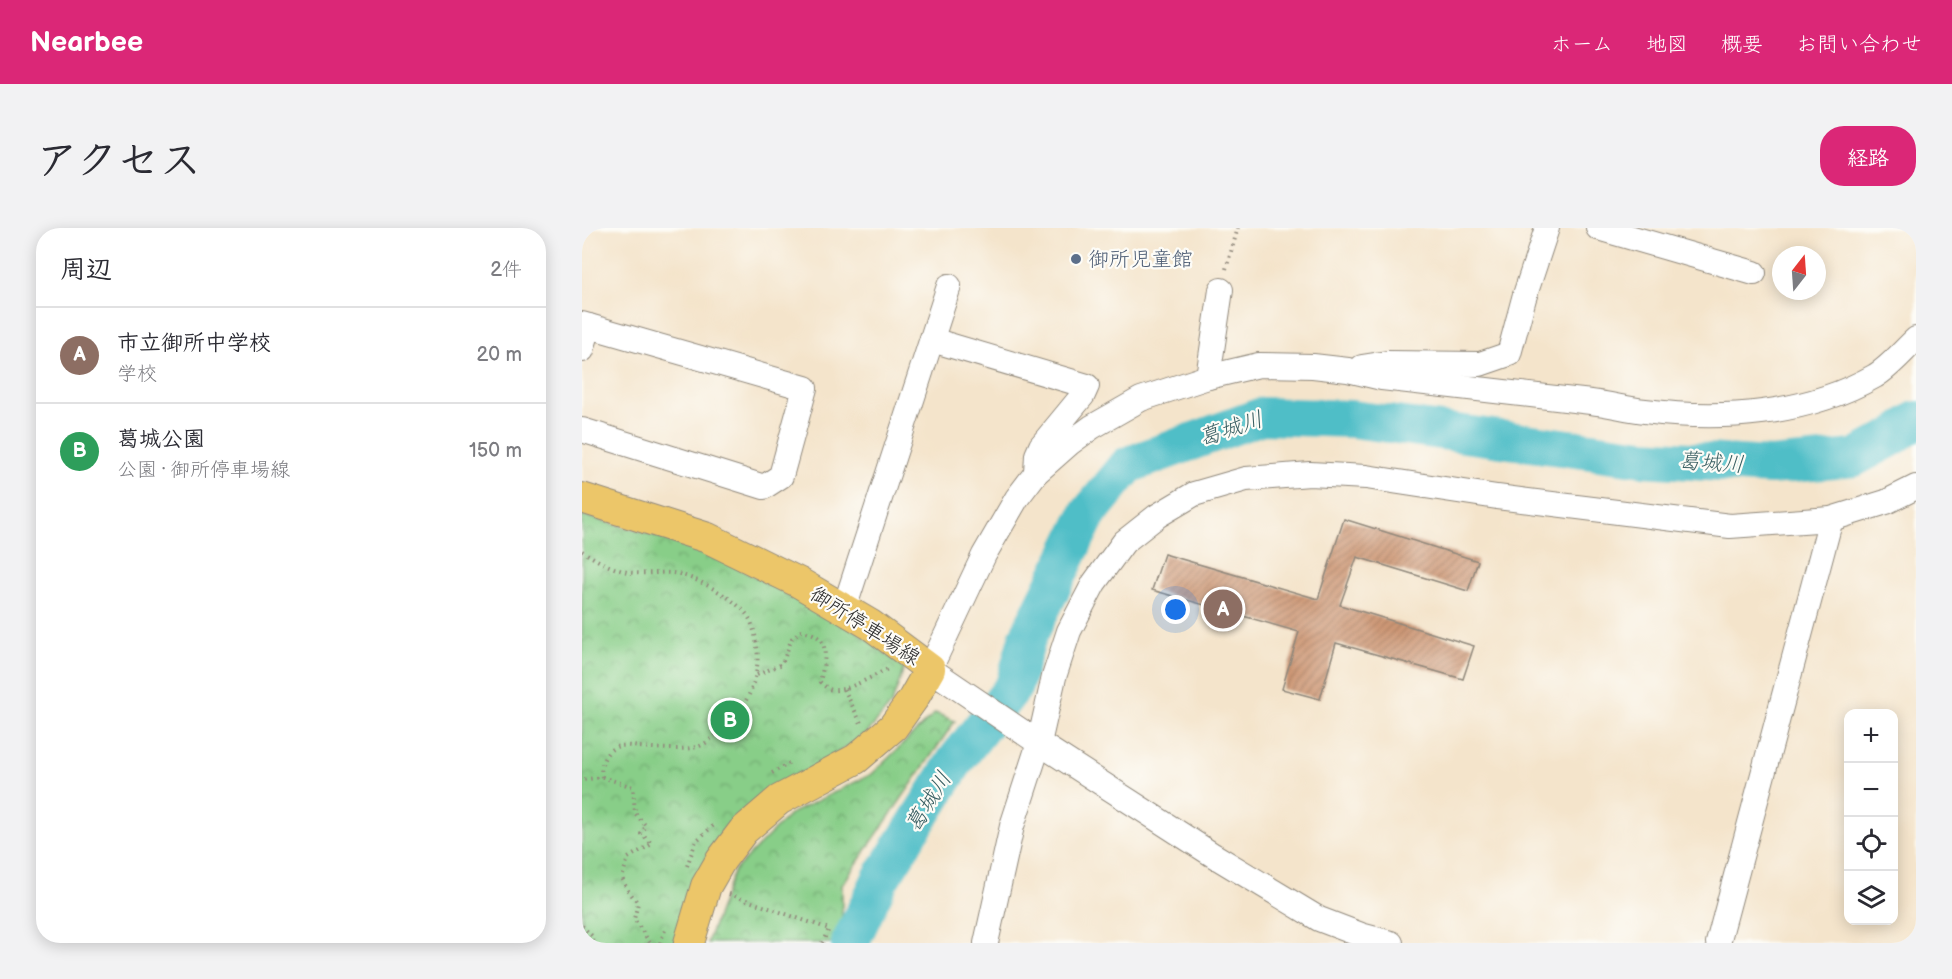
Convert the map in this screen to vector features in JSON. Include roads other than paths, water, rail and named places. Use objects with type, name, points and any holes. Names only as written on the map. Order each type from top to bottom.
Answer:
[{"type":"main road","name":"御所停車場線","points":[[582,498],[708,538],[798,582],[871,625],[941,677],[913,699],[893,728],[856,759],[778,800],[743,831],[721,860],[706,886],[689,943]]},
{"type":"street","points":[[1348,369],[1388,363],[1480,364],[1509,354],[1524,298],[1547,228]]},
{"type":"street","points":[[1598,228],[1754,273]]},
{"type":"street","points":[[844,609],[949,286]]},
{"type":"street","points":[[1208,377],[1221,290]]},
{"type":"street","points":[[582,351],[586,325],[805,388],[781,476],[764,487],[582,430]]},
{"type":"street","points":[[932,339],[1087,386],[1083,395],[1041,446],[1037,455],[1036,473]]},
{"type":"street","points":[[1390,943],[1360,939],[1319,919],[1213,855],[941,677],[984,555],[1017,498],[1036,473],[1092,427],[1141,399],[1208,377],[1259,365],[1348,369],[1382,378],[1599,403],[1646,411],[1702,415],[1742,414],[1783,409],[1836,395],[1877,375],[1916,339]]},
{"type":"street","points":[[986,943],[1031,737],[1069,631],[1094,583],[1124,542],[1157,516],[1194,494],[1246,479],[1310,474],[1366,477],[1497,497],[1730,526],[1831,519],[1886,502],[1916,487]]},
{"type":"street","points":[[1718,943],[1831,519]]},
{"type":"waterway","name":"葛城川","points":[[850,943],[881,878],[956,760],[1014,686],[1027,639],[1088,514],[1128,465],[1262,416],[1352,419],[1643,458],[1771,466],[1854,458],[1893,437],[1916,420]]},
{"type":"place","name":"御所児童館","points":[[1076,259]]},
{"type":"place","name":"市立御所中学校","points":[[1223,609]]},
{"type":"place","name":"葛城公園","points":[[730,720]]}]
